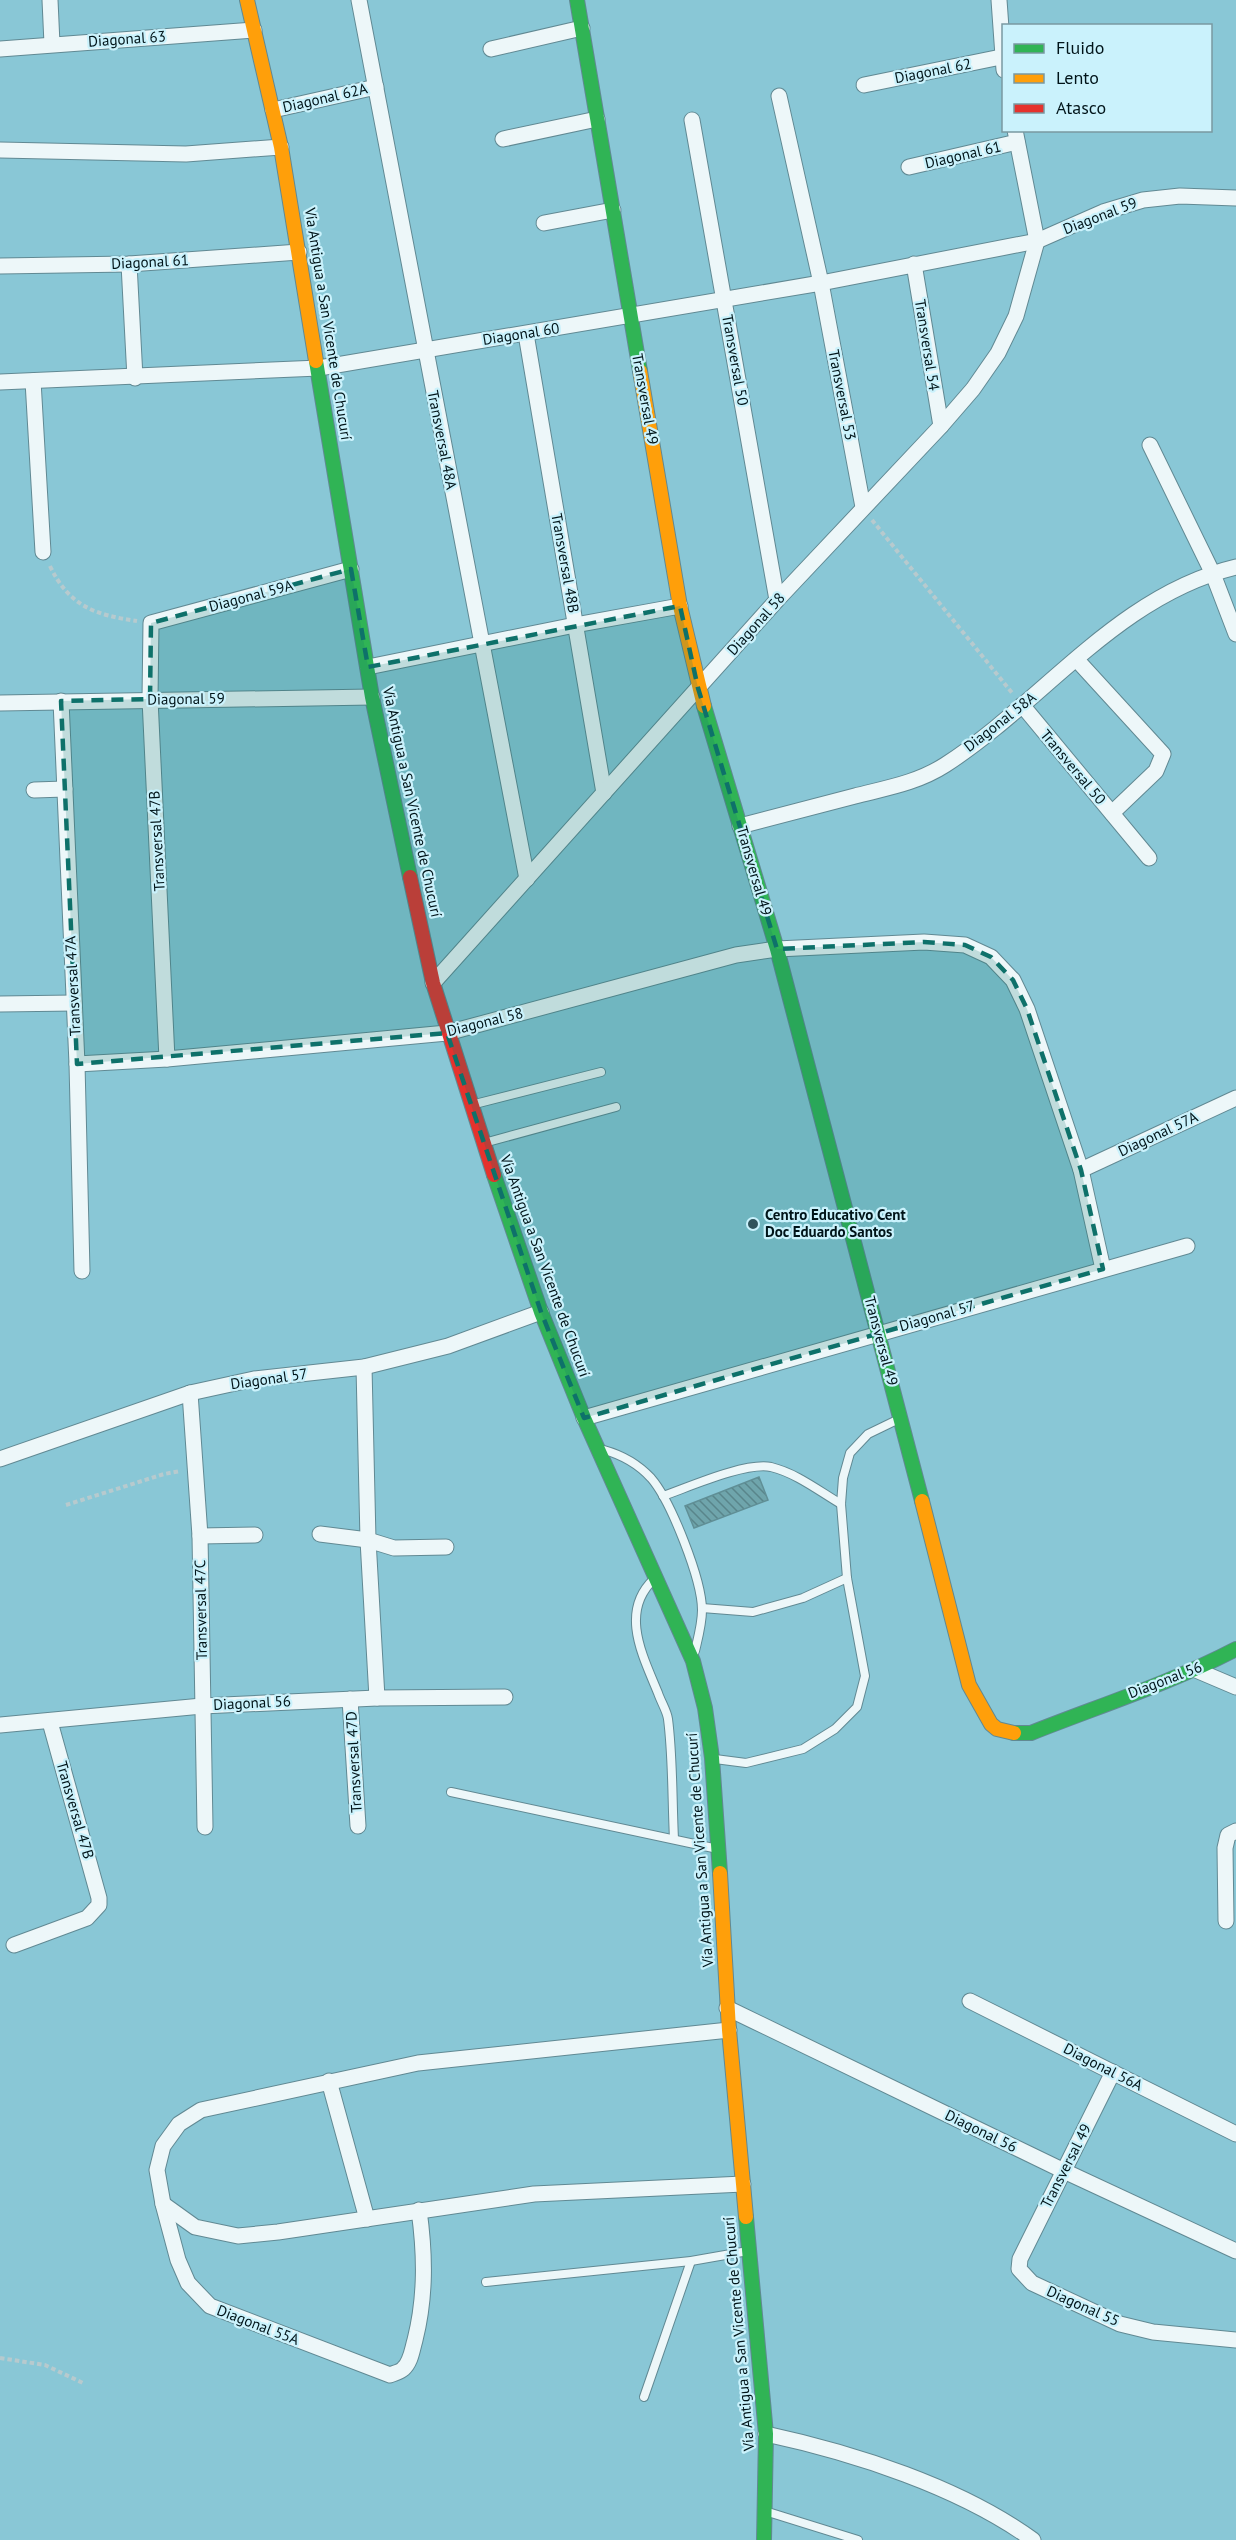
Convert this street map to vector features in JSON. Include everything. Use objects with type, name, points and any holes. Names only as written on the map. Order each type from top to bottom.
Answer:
[{"type":"main road","name":"Vía Antigua a San Vicente de Chucurí","points":[[247,0],[282,147],[372,697],[433,983],[470,1105],[541,1312],[597,1448],[657,1576],[693,1661],[705,1708],[712,1758],[719,1849],[727,2008],[766,2434],[764,2540]]},
{"type":"main road","name":"Transversal 49","points":[[577,0],[680,606],[698,688],[777,949],[879,1332],[969,1685],[992,1728]]},
{"type":"main road","name":"Diagonal 56","points":[[992,1728],[1010,1736],[1031,1733],[1170,1678],[1196,1670],[1236,1648]]},
{"type":"street","points":[[50,0],[52,44]]},
{"type":"street","name":"Transversal 48A","points":[[359,0],[527,879]]},
{"type":"street","points":[[999,0],[1002,64]]},
{"type":"street","points":[[491,49],[582,28]]},
{"type":"street","name":"Diagonal 63","points":[[0,49],[254,30]]},
{"type":"street","name":"Diagonal 62","points":[[864,85],[1002,64]]},
{"type":"street","name":"Diagonal 62A","points":[[273,110],[376,87]]},
{"type":"street","points":[[779,96],[821,283]]},
{"type":"street","points":[[503,139],[597,119]]},
{"type":"street","name":"Transversal 50","points":[[692,120],[777,600]]},
{"type":"street","points":[[1016,136],[1037,241]]},
{"type":"street","name":"Diagonal 61","points":[[909,167],[1016,136]]},
{"type":"street","points":[[0,150],[186,154],[282,147]]},
{"type":"street","name":"Diagonal 59","points":[[1037,241],[1103,212],[1143,200],[1180,196],[1236,198]]},
{"type":"street","points":[[544,223],[613,210]]},
{"type":"street","name":"Diagonal 60","points":[[0,382],[135,378],[319,368],[821,283],[1037,241]]},
{"type":"street","name":"Diagonal 58","points":[[433,983],[777,600],[973,389],[998,354],[1016,316],[1037,241]]},
{"type":"street","name":"Diagonal 61","points":[[0,266],[129,264],[299,252]]},
{"type":"street","points":[[129,264],[135,378]]},
{"type":"street","name":"Transversal 54","points":[[914,264],[941,426]]},
{"type":"street","name":"Transversal 53","points":[[821,283],[863,507]]},
{"type":"street","name":"Transversal 48B","points":[[526,333],[604,792]]},
{"type":"street","points":[[33,381],[43,552]]},
{"type":"street","points":[[1150,445],[1213,574],[1236,634]]},
{"type":"street","name":"Diagonal 58A","points":[[740,826],[918,780],[945,765],[1134,613],[1177,587],[1236,567]]},
{"type":"street","name":"Diagonal 59A","points":[[151,623],[351,569]]},
{"type":"street","points":[[368,667],[680,606]]},
{"type":"street","name":"Transversal 47B","points":[[151,623],[150,699],[167,1059]]},
{"type":"street","points":[[1077,660],[1163,754],[1156,771],[1112,813]]},
{"type":"street","name":"Diagonal 59","points":[[0,703],[372,697]]},
{"type":"street","name":"Transversal 47A","points":[[61,701],[77,1064],[82,1271]]},
{"type":"street","name":"Transversal 50","points":[[1022,705],[1149,858]]},
{"type":"street","points":[[34,790],[65,789]]},
{"type":"street","name":"Diagonal 58","points":[[77,1064],[167,1059],[447,1033],[736,956],[777,949],[924,942],[965,945],[991,957],[1013,980],[1027,1010],[1080,1170]]},
{"type":"street","points":[[0,1004],[74,1003]]},
{"type":"street","name":"Diagonal 57A","points":[[1080,1170],[1236,1098]]},
{"type":"street","points":[[1080,1170],[1103,1269]]},
{"type":"street","name":"Diagonal 57","points":[[584,1418],[1187,1246]]},
{"type":"street","name":"Diagonal 57","points":[[0,1459],[190,1394],[254,1379],[364,1367],[448,1346],[541,1312]]},
{"type":"street","points":[[364,1367],[368,1540],[377,1698]]},
{"type":"street","name":"Transversal 47C","points":[[190,1394],[200,1536],[205,1827]]},
{"type":"street","points":[[320,1534],[368,1540],[394,1548],[446,1547]]},
{"type":"street","points":[[200,1536],[255,1535]]},
{"type":"street","points":[[1196,1670],[1236,1687]]},
{"type":"street","name":"Diagonal 56","points":[[0,1725],[202,1706],[377,1698],[505,1697]]},
{"type":"street","name":"Transversal 47D","points":[[350,1699],[358,1826]]},
{"type":"street","name":"Transversal 47B","points":[[14,1945],[87,1918],[99,1905],[51,1722]]},
{"type":"street","points":[[1226,1921],[1226,1848],[1228,1835],[1236,1831]]},
{"type":"street","name":"Diagonal 56A","points":[[970,2001],[1236,2134]]},
{"type":"street","name":"Diagonal 56","points":[[727,2008],[1064,2171],[1236,2251]]},
{"type":"street","points":[[729,2030],[418,2063],[201,2110],[179,2124],[163,2146],[157,2170],[163,2204],[195,2227],[238,2236],[534,2194],[743,2184]]},
{"type":"street","name":"Transversal 49","points":[[1020,2259],[1113,2072]]},
{"type":"street","points":[[329,2081],[367,2219]]},
{"type":"street","name":"Diagonal 55A","points":[[163,2204],[178,2260],[188,2283],[210,2306],[390,2375],[402,2370],[410,2360],[420,2321],[425,2279],[424,2243],[419,2210]]},
{"type":"street","name":"Diagonal 55","points":[[1020,2259],[1019,2269],[1032,2283],[1120,2324],[1154,2332],[1236,2340]]},
{"type":"street","points":[[766,2434],[816,2445],[880,2465],[953,2495],[1033,2540]]},
{"type":"lane","points":[[470,1105],[601,1072]]},
{"type":"lane","points":[[483,1143],[616,1107]]},
{"type":"lane","points":[[712,1758],[746,1763],[803,1749],[836,1729],[856,1707],[864,1676],[848,1578],[841,1504],[843,1478],[850,1454],[868,1434],[901,1418]]},
{"type":"lane","points":[[597,1448],[619,1455],[636,1465],[651,1478],[663,1496],[698,1583],[702,1608],[701,1626],[693,1661]]},
{"type":"lane","points":[[663,1496],[747,1467],[770,1467],[795,1476],[841,1504]]},
{"type":"lane","points":[[657,1576],[641,1594],[634,1623],[640,1649],[668,1717],[674,1839]]},
{"type":"lane","points":[[702,1608],[753,1612],[803,1598],[848,1578]]},
{"type":"lane","points":[[451,1792],[719,1849]]},
{"type":"lane","points":[[486,2282],[691,2261],[750,2251]]},
{"type":"lane","points":[[644,2397],[691,2261]]},
{"type":"lane","points":[[766,2511],[858,2540]]},
{"type":"path","points":[[863,507],[1022,705]]},
{"type":"path","points":[[43,552],[58,584],[82,606],[110,617],[151,623]]},
{"type":"path","points":[[66,1505],[164,1474],[194,1469]]},
{"type":"path","points":[[0,2358],[45,2365],[83,2383]]},
{"type":"highlighted area","points":[[351,569],[368,667],[680,606],[698,688],[777,949],[924,942],[965,945],[991,957],[1013,980],[1027,1009],[1081,1170],[1103,1269],[584,1418],[541,1312],[447,1033],[77,1064],[61,701],[150,699],[151,623]]},
{"type":"building","points":[[759,1477],[768,1500],[694,1528],[685,1506]]},
{"type":"traffic: fast","points":[[577,0],[640,371]]},
{"type":"traffic: fast","points":[[316,361],[372,697],[410,877]]},
{"type":"traffic: fast","points":[[704,706],[777,949],[922,1501]]},
{"type":"traffic: fast","points":[[494,1175],[541,1312],[584,1418],[693,1661],[705,1708],[712,1758],[720,1873]]},
{"type":"traffic: fast","points":[[1014,1733],[1031,1733],[1161,1683],[1236,1649]]},
{"type":"traffic: fast","points":[[746,2217],[766,2434],[764,2540]]},
{"type":"traffic: slow","points":[[247,0],[281,147],[316,361]]},
{"type":"traffic: slow","points":[[640,371],[680,606],[704,706]]},
{"type":"traffic: slow","points":[[922,1501],[969,1685],[991,1724],[997,1729],[1014,1733]]},
{"type":"traffic: slow","points":[[720,1873],[729,2030],[746,2217]]},
{"type":"traffic: jam","points":[[410,877],[433,983],[494,1175]]},
{"type":"place","name":"Centro Educativo Cent Doc Eduardo Santos","points":[[753,1224]]}]
